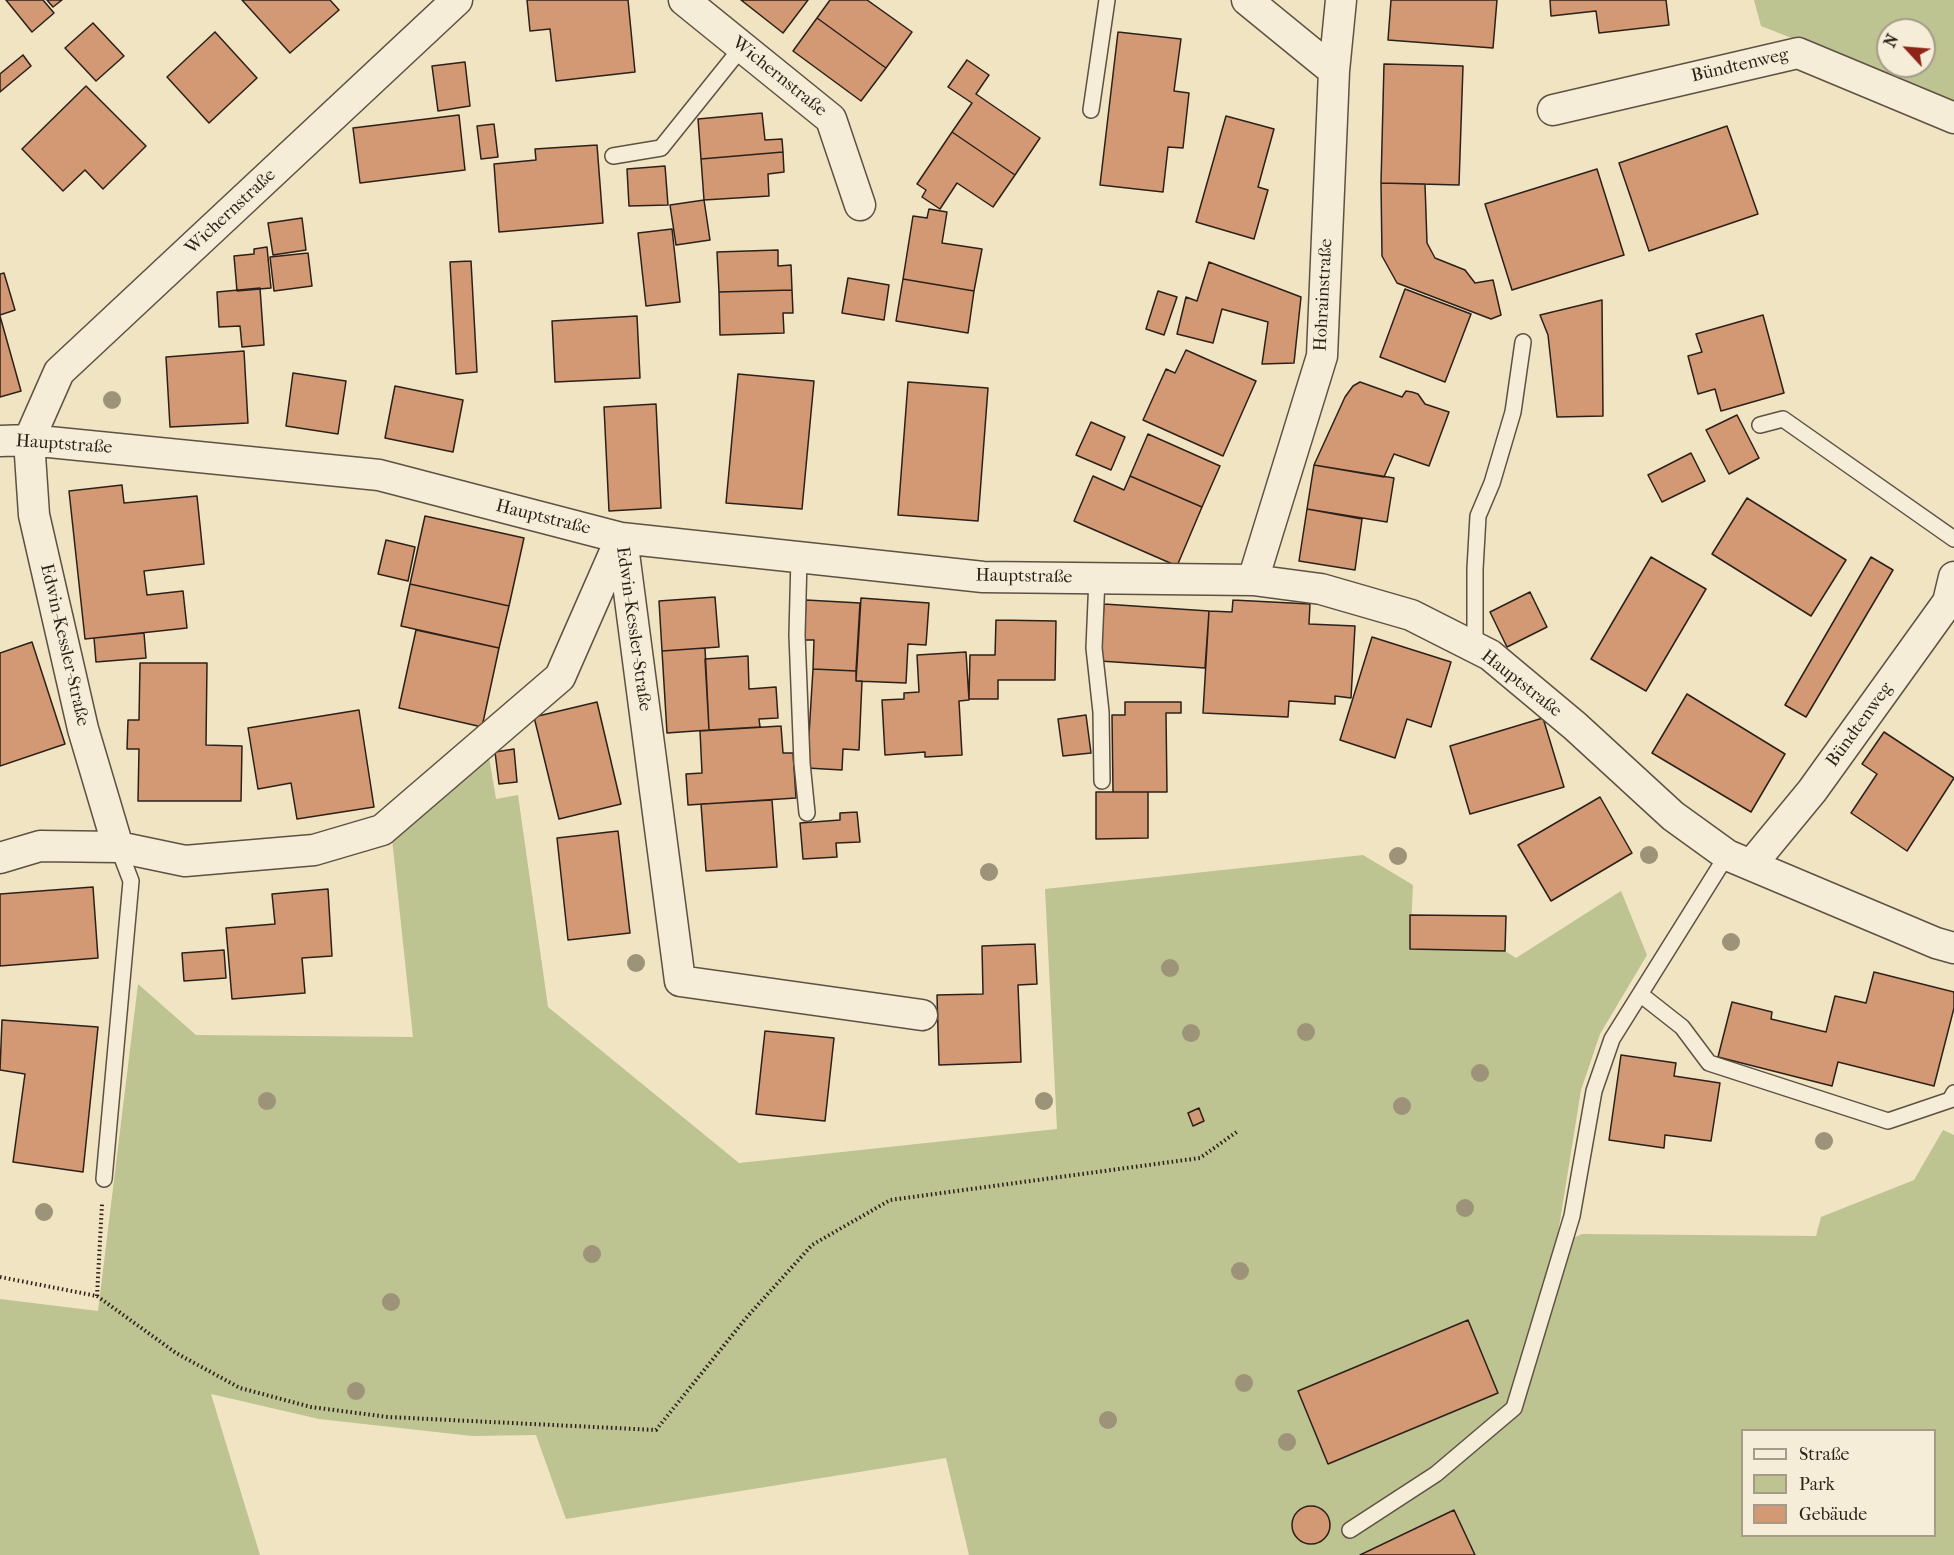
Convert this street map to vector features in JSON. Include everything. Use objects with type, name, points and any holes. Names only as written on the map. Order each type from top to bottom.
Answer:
[{"type":"street","name":"Wichernstraße","points":[[15,441],[59,372],[457,0]]},
{"type":"street","name":"Wichernstraße","points":[[684,0],[831,119],[860,204]]},
{"type":"street","points":[[1247,0],[1334,71]]},
{"type":"street","name":"Hohrainstraße","points":[[1253,580],[1322,356],[1334,71],[1341,0]]},
{"type":"street","name":"Bündtenweg","points":[[1553,110],[1798,53],[1954,118]]},
{"type":"street","name":"Hauptstraße","points":[[15,441],[379,475],[621,538],[983,577],[1253,580],[1321,589],[1411,615],[1490,655],[1575,726],[1673,816],[1739,860],[1935,943],[1954,948]]},
{"type":"street","name":"Edwin-Kessler-Straße","points":[[15,441],[83,729],[118,847]]},
{"type":"street","name":"Edwin-Kessler-Straße","points":[[0,858],[40,846],[118,847],[185,861],[314,850],[382,830],[560,677],[621,538]]},
{"type":"street","name":"Edwin-Kessler-Straße","points":[[621,538],[680,981],[922,1015]]},
{"type":"street","name":"Bündtenweg","points":[[1739,860],[1812,791],[1948,602],[1954,578]]},
{"type":"lane","points":[[1091,110],[1107,0]]},
{"type":"lane","points":[[613,156],[661,148],[742,47]]},
{"type":"lane","points":[[1475,648],[1478,516],[1492,483],[1513,412],[1523,342]]},
{"type":"lane","points":[[1760,425],[1783,419],[1954,539]]},
{"type":"lane","points":[[799,558],[797,635],[802,763],[807,813]]},
{"type":"lane","points":[[1097,578],[1094,648],[1101,712],[1101,781]]},
{"type":"lane","points":[[104,1179],[131,881],[118,847]]},
{"type":"lane","points":[[1350,1530],[1436,1474],[1514,1408],[1572,1216],[1594,1091],[1612,1039],[1640,994],[1739,860]]},
{"type":"lane","points":[[1640,994],[1682,1027],[1709,1063],[1888,1121],[1950,1100],[1954,1093]]},
{"type":"path","points":[[0,1277],[97,1296],[176,1353],[240,1388],[311,1407],[388,1417],[656,1430],[746,1318],[812,1245],[890,1200],[1200,1158],[1238,1131]]},
{"type":"path","points":[[97,1296],[104,1179]]},
{"type":"green space","points":[[1754,0],[1954,0],[1954,102],[1893,78],[1936,78],[1936,18],[1876,18],[1876,71],[1761,26]]},
{"type":"green space","points":[[489,757],[496,799],[518,795],[548,1007],[739,1163],[1057,1129],[1045,889],[1363,855],[1413,885],[1410,949],[1505,951],[1516,958],[1621,891],[1647,955],[1600,1034],[1581,1090],[1556,1246],[1582,1234],[1816,1236],[1821,1217],[1914,1180],[1943,1130],[1954,1135],[1954,1555],[969,1555],[946,1458],[566,1519],[536,1435],[472,1436],[319,1419],[211,1394],[260,1555],[0,1555],[0,1299],[98,1311],[138,984],[196,1035],[413,1037],[392,839]]},
{"type":"building","points":[[6,0],[43,0],[54,13],[32,32]]},
{"type":"building","points":[[47,0],[62,0],[53,7]]},
{"type":"building","points":[[242,0],[330,0],[339,10],[290,53]]},
{"type":"building","points":[[527,0],[628,0],[635,72],[556,81],[550,29],[530,31]]},
{"type":"building","points":[[741,0],[808,0],[783,33]]},
{"type":"building","points":[[830,0],[867,0],[912,32],[886,68],[817,18]]},
{"type":"building","points":[[1391,0],[1497,0],[1493,48],[1388,40]]},
{"type":"building","points":[[1550,0],[1666,0],[1669,25],[1599,33],[1596,11],[1551,16]]},
{"type":"building","points":[[817,18],[886,68],[861,101],[793,51]]},
{"type":"building","points":[[93,23],[124,56],[96,81],[65,48]]},
{"type":"building","points":[[215,32],[257,78],[209,123],[167,77]]},
{"type":"building","points":[[1118,32],[1181,39],[1174,91],[1189,93],[1183,148],[1168,147],[1163,192],[1100,185]]},
{"type":"building","points":[[23,55],[31,66],[0,92],[0,74]]},
{"type":"building","points":[[967,60],[989,75],[976,94],[1040,138],[1015,175],[952,132],[972,103],[948,87]]},
{"type":"building","points":[[465,62],[470,106],[438,111],[432,66]]},
{"type":"building","points":[[1384,64],[1463,66],[1459,185],[1381,183]]},
{"type":"building","points":[[86,86],[146,146],[103,189],[85,170],[63,191],[22,149]]},
{"type":"building","points":[[762,113],[765,140],[782,139],[783,152],[701,159],[698,119]]},
{"type":"building","points":[[459,115],[465,170],[360,183],[353,128]]},
{"type":"building","points":[[1226,116],[1274,129],[1258,187],[1268,190],[1254,239],[1196,222]]},
{"type":"building","points":[[494,124],[498,157],[481,159],[477,126]]},
{"type":"building","points":[[1727,126],[1758,214],[1649,251],[1619,163]]},
{"type":"building","points":[[952,132],[1015,175],[993,207],[957,183],[940,209],[922,197],[926,190],[917,184]]},
{"type":"building","points":[[597,145],[603,223],[499,232],[494,164],[536,160],[535,149]]},
{"type":"building","points":[[783,152],[784,172],[768,174],[769,196],[704,200],[701,159]]},
{"type":"building","points":[[665,166],[668,205],[629,206],[627,169]]},
{"type":"building","points":[[1597,169],[1624,255],[1512,290],[1485,204]]},
{"type":"building","points":[[1381,183],[1425,184],[1427,243],[1435,258],[1465,270],[1475,283],[1493,280],[1501,315],[1491,319],[1397,283],[1382,256]]},
{"type":"building","points":[[704,200],[710,240],[676,245],[670,205]]},
{"type":"building","points":[[929,209],[947,212],[942,243],[982,249],[974,291],[903,279],[913,216],[927,218]]},
{"type":"building","points":[[302,218],[306,250],[273,255],[268,223]]},
{"type":"building","points":[[672,229],[680,302],[646,306],[638,233]]},
{"type":"building","points":[[267,247],[271,288],[237,291],[234,256],[254,254],[254,249]]},
{"type":"building","points":[[778,250],[778,266],[791,265],[792,290],[719,292],[717,252]]},
{"type":"building","points":[[308,253],[312,286],[274,291],[270,257]]},
{"type":"building","points":[[471,261],[477,372],[456,374],[450,262]]},
{"type":"building","points":[[1209,262],[1301,297],[1294,363],[1262,364],[1268,322],[1222,309],[1213,343],[1177,334],[1186,297],[1197,301]]},
{"type":"building","points":[[4,273],[15,310],[0,315],[0,274]]},
{"type":"building","points":[[848,278],[889,285],[884,320],[842,313]]},
{"type":"building","points":[[903,279],[974,291],[968,333],[896,321]]},
{"type":"building","points":[[260,288],[264,345],[242,347],[240,326],[219,327],[217,292]]},
{"type":"building","points":[[1405,289],[1471,314],[1445,382],[1380,357]]},
{"type":"building","points":[[792,290],[793,313],[783,313],[784,333],[720,335],[719,292]]},
{"type":"building","points":[[1158,291],[1177,297],[1164,335],[1146,329]]},
{"type":"building","points":[[1602,300],[1603,416],[1557,417],[1548,335],[1540,315]]},
{"type":"building","points":[[1763,315],[1784,393],[1721,411],[1715,389],[1698,394],[1688,356],[1702,352],[1696,334]]},
{"type":"building","points":[[0,316],[21,391],[0,397]]},
{"type":"building","points":[[637,316],[640,378],[555,382],[552,321]]},
{"type":"building","points":[[1186,350],[1256,381],[1223,456],[1143,420],[1166,369],[1175,373]]},
{"type":"building","points":[[244,351],[248,423],[170,427],[166,357]]},
{"type":"building","points":[[293,373],[346,381],[338,434],[286,426]]},
{"type":"building","points":[[738,374],[814,381],[802,509],[726,503]]},
{"type":"building","points":[[908,382],[988,388],[978,521],[898,515]]},
{"type":"building","points":[[1360,382],[1402,397],[1406,391],[1418,394],[1425,404],[1449,412],[1429,466],[1394,454],[1384,477],[1314,465],[1345,397],[1353,386]]},
{"type":"building","points":[[395,386],[463,400],[453,452],[385,438]]},
{"type":"building","points":[[656,404],[661,508],[609,511],[604,407]]},
{"type":"building","points":[[1737,415],[1759,458],[1729,474],[1706,430]]},
{"type":"building","points":[[1091,422],[1125,437],[1111,470],[1076,455]]},
{"type":"building","points":[[1148,434],[1220,466],[1202,507],[1130,476]]},
{"type":"building","points":[[1691,453],[1705,481],[1662,502],[1648,475]]},
{"type":"building","points":[[1314,465],[1394,478],[1387,522],[1307,509]]},
{"type":"building","points":[[1093,476],[1124,490],[1130,476],[1202,507],[1177,566],[1074,521]]},
{"type":"building","points":[[122,485],[124,503],[197,496],[204,564],[144,571],[147,595],[183,591],[187,628],[85,639],[69,491]]},
{"type":"building","points":[[1747,498],[1846,560],[1811,616],[1712,554]]},
{"type":"building","points":[[1307,509],[1362,519],[1355,570],[1299,561]]},
{"type":"building","points":[[425,516],[524,538],[509,606],[410,584]]},
{"type":"building","points":[[386,540],[415,547],[408,581],[378,574]]},
{"type":"building","points":[[1651,557],[1706,589],[1646,691],[1591,659]]},
{"type":"building","points":[[1871,557],[1893,570],[1806,717],[1785,705]]},
{"type":"building","points":[[410,584],[509,606],[499,648],[401,626]]},
{"type":"building","points":[[1530,592],[1547,627],[1507,647],[1490,612]]},
{"type":"building","points":[[715,597],[719,647],[662,651],[659,601]]},
{"type":"building","points":[[861,598],[929,603],[926,645],[908,644],[906,683],[856,681]]},
{"type":"building","points":[[806,600],[860,603],[856,671],[813,669],[814,640],[804,640]]},
{"type":"building","points":[[1233,600],[1310,604],[1309,624],[1355,626],[1351,698],[1335,696],[1335,704],[1289,701],[1288,717],[1203,713],[1209,611],[1232,612]]},
{"type":"building","points":[[1104,604],[1209,611],[1205,668],[1100,661]]},
{"type":"building","points":[[996,620],[1056,621],[1055,680],[998,680],[998,699],[969,699],[970,655],[995,655]]},
{"type":"building","points":[[416,630],[499,648],[482,727],[399,708]]},
{"type":"building","points":[[144,633],[146,658],[96,662],[94,638]]},
{"type":"building","points":[[1372,637],[1451,662],[1431,727],[1407,719],[1395,758],[1340,740]]},
{"type":"building","points":[[32,642],[65,744],[0,766],[0,653]]},
{"type":"building","points":[[705,648],[709,730],[667,733],[662,651]]},
{"type":"building","points":[[966,652],[969,700],[959,701],[962,755],[925,757],[925,752],[885,755],[882,700],[904,699],[904,693],[919,692],[917,655]]},
{"type":"building","points":[[748,656],[749,689],[776,687],[778,718],[759,719],[760,727],[709,730],[705,659]]},
{"type":"building","points":[[140,663],[207,663],[206,745],[242,746],[241,801],[138,801],[139,749],[127,749],[128,720],[139,720]]},
{"type":"building","points":[[813,669],[856,671],[856,681],[862,681],[859,750],[843,749],[842,770],[807,768]]},
{"type":"building","points":[[1687,694],[1785,754],[1751,812],[1652,753]]},
{"type":"building","points":[[597,702],[621,804],[559,819],[534,717]]},
{"type":"building","points":[[1125,702],[1181,702],[1181,713],[1166,713],[1167,792],[1113,792],[1112,715],[1125,715]]},
{"type":"building","points":[[359,710],[374,807],[297,819],[291,783],[258,789],[248,728]]},
{"type":"building","points":[[1086,715],[1091,753],[1063,756],[1058,719]]},
{"type":"building","points":[[1543,718],[1564,787],[1470,814],[1450,746]]},
{"type":"building","points":[[781,726],[783,753],[793,753],[796,798],[688,805],[686,774],[702,773],[700,731]]},
{"type":"building","points":[[1884,732],[1954,778],[1907,851],[1851,813],[1877,774],[1862,764]]},
{"type":"building","points":[[514,749],[517,782],[499,784],[495,752]]},
{"type":"building","points":[[1096,792],[1148,792],[1148,838],[1096,839]]},
{"type":"building","points":[[1600,797],[1632,853],[1551,901],[1518,845]]},
{"type":"building","points":[[772,800],[777,867],[706,871],[701,804]]},
{"type":"building","points":[[857,812],[860,842],[836,843],[837,857],[803,859],[800,823],[840,820],[840,813]]},
{"type":"building","points":[[618,831],[630,933],[568,940],[557,838]]},
{"type":"building","points":[[93,887],[98,958],[0,966],[0,894]]},
{"type":"building","points":[[328,889],[332,956],[302,958],[305,993],[232,999],[226,928],[275,924],[272,894]]},
{"type":"building","points":[[1410,915],[1506,916],[1505,951],[1410,949]]},
{"type":"building","points":[[1035,944],[1037,984],[1018,985],[1021,1062],[939,1065],[937,995],[983,994],[982,946]]},
{"type":"building","points":[[224,950],[226,978],[184,981],[182,953]]},
{"type":"building","points":[[1874,972],[1954,992],[1954,1008],[1934,1086],[1838,1062],[1832,1086],[1718,1057],[1732,1002],[1772,1012],[1771,1019],[1826,1032],[1835,996],[1866,1003]]},
{"type":"building","points":[[2,1020],[98,1027],[83,1172],[13,1162],[25,1074],[0,1070]]},
{"type":"building","points":[[765,1031],[834,1038],[825,1121],[756,1114]]},
{"type":"building","points":[[1621,1055],[1676,1063],[1674,1076],[1720,1083],[1711,1141],[1665,1135],[1664,1148],[1609,1140]]},
{"type":"building","points":[[1199,1108],[1204,1121],[1193,1126],[1188,1113]]},
{"type":"building","points":[[1468,1320],[1498,1393],[1328,1464],[1298,1391]]},
{"type":"building","points":[[1311,1506],[1325,1511],[1330,1525],[1325,1539],[1311,1544],[1297,1539],[1292,1525],[1297,1511]]},
{"type":"building","points":[[1454,1510],[1475,1555],[1360,1555]]}]
